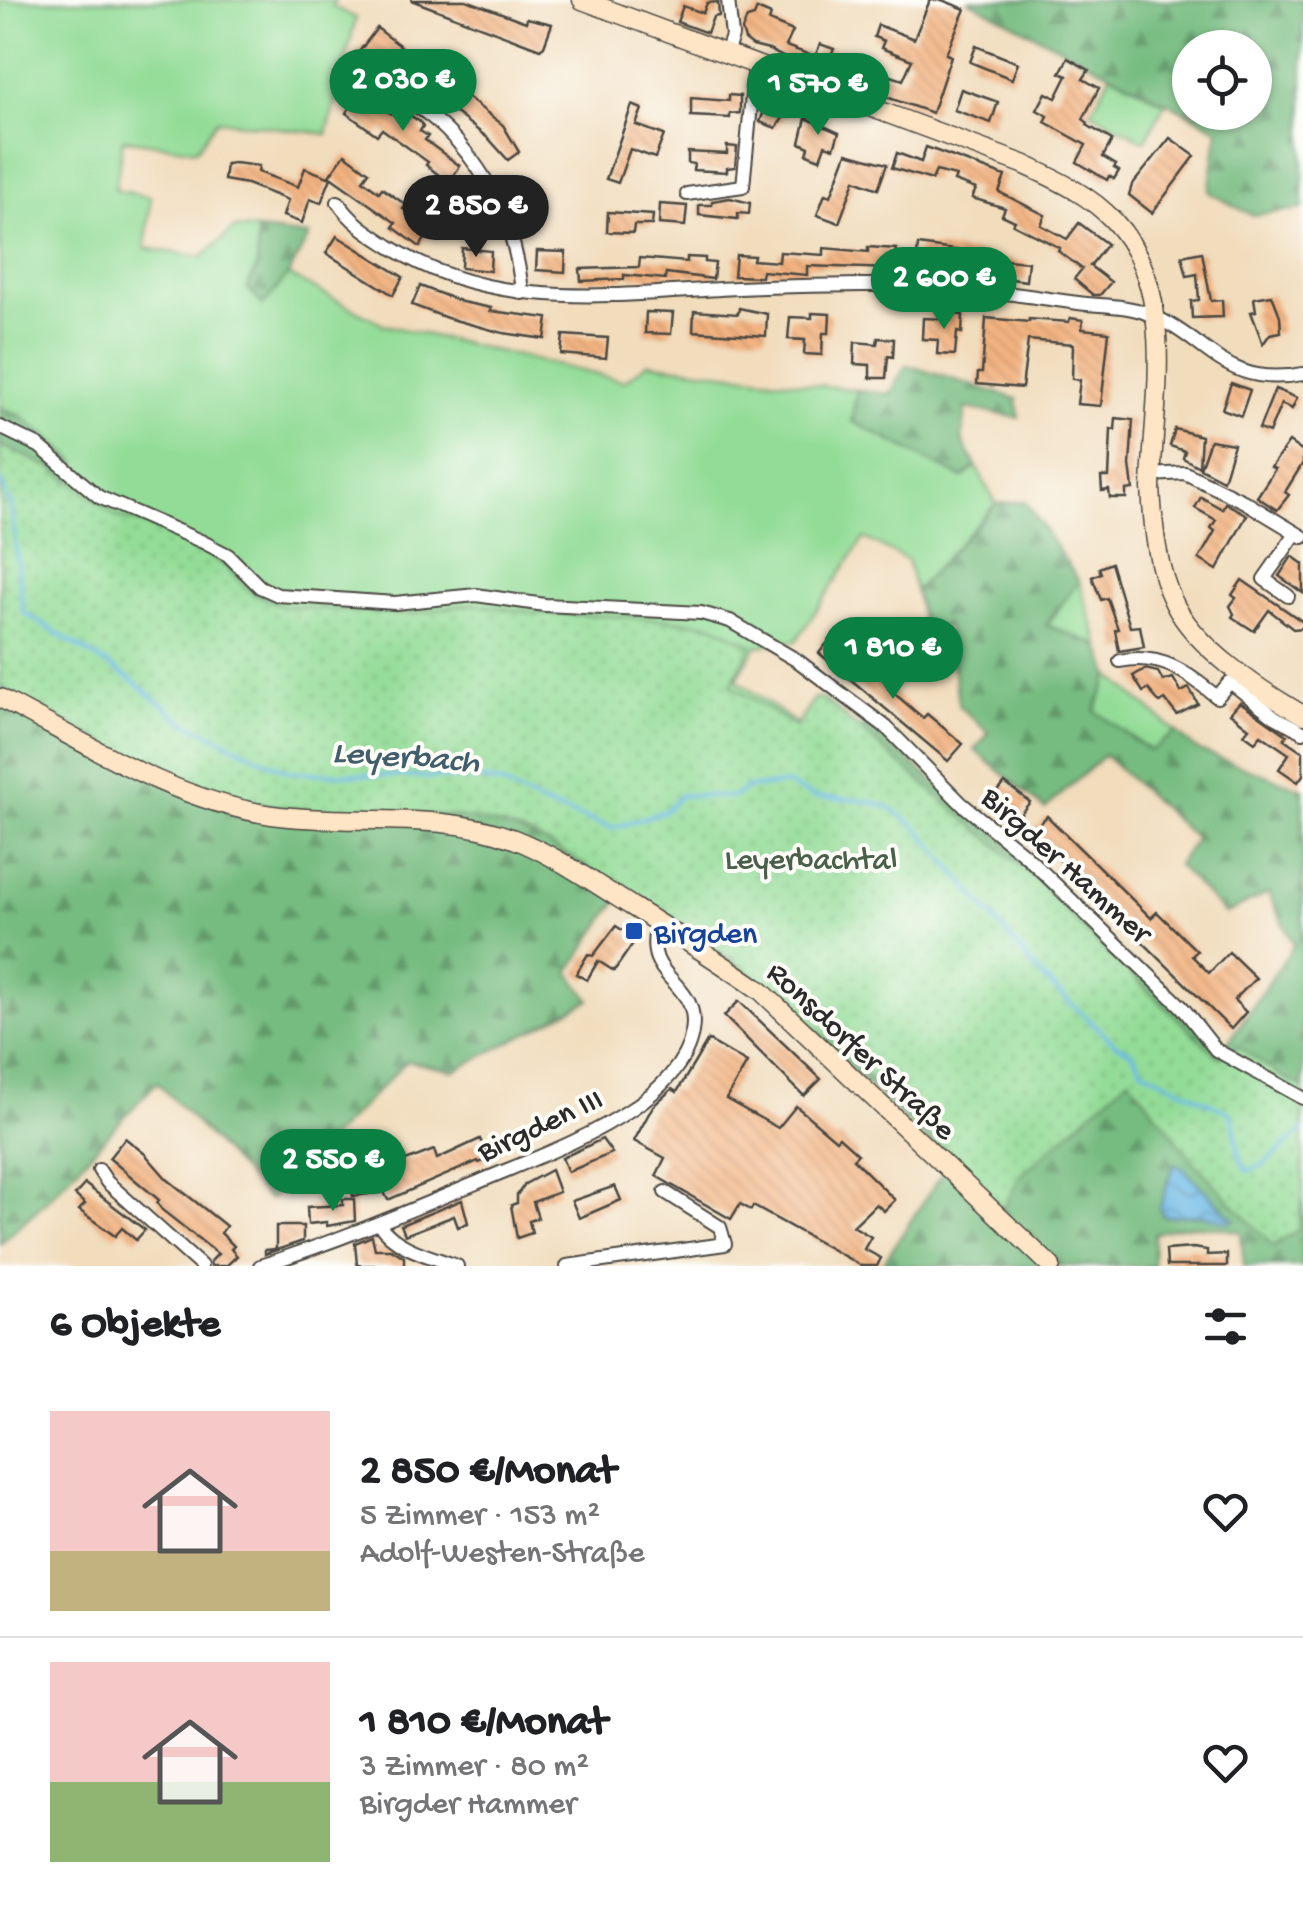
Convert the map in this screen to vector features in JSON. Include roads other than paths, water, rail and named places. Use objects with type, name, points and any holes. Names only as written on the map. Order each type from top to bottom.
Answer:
[{"type":"main road","points":[[582,0],[1022,164],[1080,193],[1115,222],[1134,248],[1146,275],[1155,318],[1153,515],[1170,593],[1182,618],[1230,664],[1303,716]]},
{"type":"main road","name":"Ronsdorfer Straße","points":[[0,698],[149,776],[226,804],[312,819],[471,827],[514,839],[570,867],[760,991],[1051,1266]]},
{"type":"street","points":[[726,54],[732,36],[728,0]]},
{"type":"street","points":[[686,194],[743,186],[756,65]]},
{"type":"street","points":[[378,85],[408,98],[448,132],[484,175],[512,240],[522,293]]},
{"type":"street","points":[[338,202],[349,218],[414,260],[460,280],[522,293],[809,285],[928,286],[1145,312],[1220,362],[1243,372],[1262,377],[1303,374]]},
{"type":"street","name":"Birgder Hammer","points":[[0,427],[39,446],[100,497],[228,555],[260,587],[278,595],[395,603],[476,594],[545,605],[701,614],[730,620],[798,661],[886,727],[962,804],[1025,855],[1182,1007],[1216,1050],[1303,1098]]},
{"type":"street","points":[[1151,476],[1186,473],[1300,535],[1264,579],[1288,596]]},
{"type":"street","points":[[1120,661],[1148,659],[1179,667],[1217,697],[1230,682],[1303,732]]},
{"type":"street","name":"Birgden III","points":[[260,1266],[380,1224],[593,1134],[663,1084],[688,1047],[693,1018],[684,993],[657,962],[657,922]]},
{"type":"street","points":[[99,1170],[201,1266]]},
{"type":"street","points":[[566,1266],[725,1244],[720,1227],[665,1192]]},
{"type":"street","points":[[380,1224],[399,1244],[457,1266]]},
{"type":"water","points":[[1174,1164],[1184,1169],[1234,1220],[1203,1215],[1165,1216],[1159,1210]]},
{"type":"waterway","name":"Leyerbach","points":[[0,481],[11,506],[23,612],[129,678],[183,721],[289,772],[479,779],[613,828],[665,811],[681,795],[733,797],[746,788],[786,784],[814,797],[869,801],[891,808],[918,828],[1042,977],[1115,1044],[1130,1051],[1143,1070],[1230,1113],[1247,1171],[1263,1165],[1303,1130]]},
{"type":"place","name":"Birgden","points":[[634,931]]},
{"type":"park label","name":"Leyerbachtal","points":[[811,857]]}]
